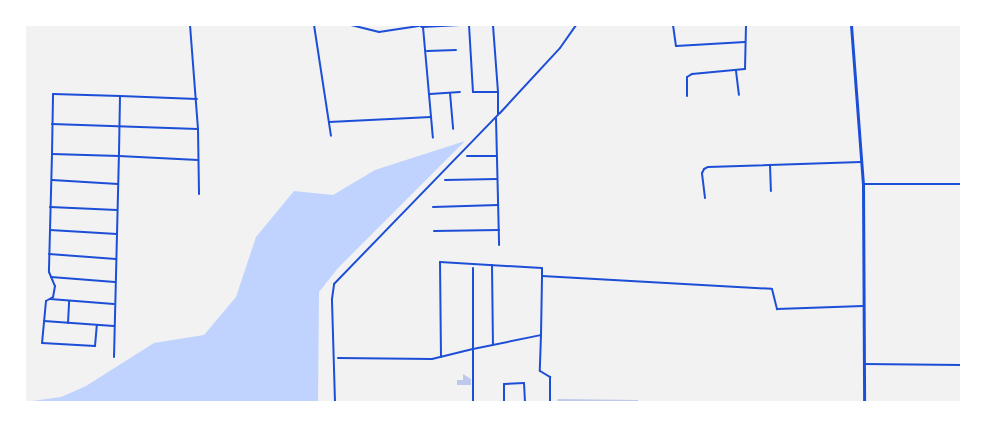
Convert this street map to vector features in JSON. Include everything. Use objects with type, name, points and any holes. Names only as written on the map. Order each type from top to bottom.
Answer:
[{"type":"main road","points":[[851,25],[863,184],[864,402]]},
{"type":"street","points":[[190,25],[197,99],[199,194]]},
{"type":"street","points":[[314,25],[331,136]]},
{"type":"street","points":[[350,25],[379,32],[419,26],[460,25]]},
{"type":"street","points":[[469,25],[473,92],[498,92]]},
{"type":"street","points":[[493,25],[498,92],[498,115]]},
{"type":"street","points":[[335,402],[332,299],[334,284],[496,118],[560,48],[576,25]]},
{"type":"street","points":[[674,25],[676,46],[746,42]]},
{"type":"street","points":[[687,96],[687,77],[692,74],[736,72],[745,69],[746,25]]},
{"type":"street","points":[[424,26],[433,138]]},
{"type":"street","points":[[427,51],[456,50]]},
{"type":"street","points":[[736,72],[739,95]]},
{"type":"street","points":[[430,94],[460,92]]},
{"type":"street","points":[[450,93],[453,129]]},
{"type":"street","points":[[97,325],[95,346],[42,343],[46,301],[50,299],[55,286],[51,277],[49,254],[53,94],[197,99]]},
{"type":"street","points":[[114,357],[120,96]]},
{"type":"street","points":[[329,122],[432,117]]},
{"type":"street","points":[[496,118],[499,245]]},
{"type":"street","points":[[52,124],[198,129]]},
{"type":"street","points":[[52,154],[198,160]]},
{"type":"street","points":[[467,156],[497,156]]},
{"type":"street","points":[[705,198],[704,168],[861,162]]},
{"type":"street","points":[[770,165],[771,191]]},
{"type":"street","points":[[445,180],[498,179]]},
{"type":"street","points":[[51,180],[118,184]]},
{"type":"street","points":[[863,184],[961,184]]},
{"type":"street","points":[[432,207],[498,205]]},
{"type":"street","points":[[50,207],[117,210]]},
{"type":"street","points":[[50,230],[117,234]]},
{"type":"street","points":[[434,231],[499,230]]},
{"type":"street","points":[[49,254],[116,259]]},
{"type":"street","points":[[441,357],[440,262],[542,268],[540,370],[550,377],[550,402]]},
{"type":"street","points":[[492,265],[493,345]]},
{"type":"street","points":[[473,268],[473,402]]},
{"type":"street","points":[[542,276],[772,289],[777,309],[863,306]]},
{"type":"street","points":[[51,277],[116,282]]},
{"type":"street","points":[[50,299],[115,304]]},
{"type":"street","points":[[68,323],[69,301]]},
{"type":"street","points":[[44,321],[114,326]]},
{"type":"street","points":[[961,331],[961,338]]},
{"type":"street","points":[[338,358],[432,359],[541,335]]},
{"type":"street","points":[[864,364],[961,366]]},
{"type":"street","points":[[504,402],[504,384],[524,383],[525,402]]},
{"type":"water","points":[[465,141],[338,268],[319,292],[318,402],[25,402],[61,397],[86,386],[154,343],[204,335],[236,297],[256,237],[294,191],[333,195],[375,170]]},
{"type":"building","points":[[463,374],[471,379],[471,385],[457,385],[457,380],[463,380]]},
{"type":"building","points":[[558,399],[638,400],[638,402],[557,402]]}]
